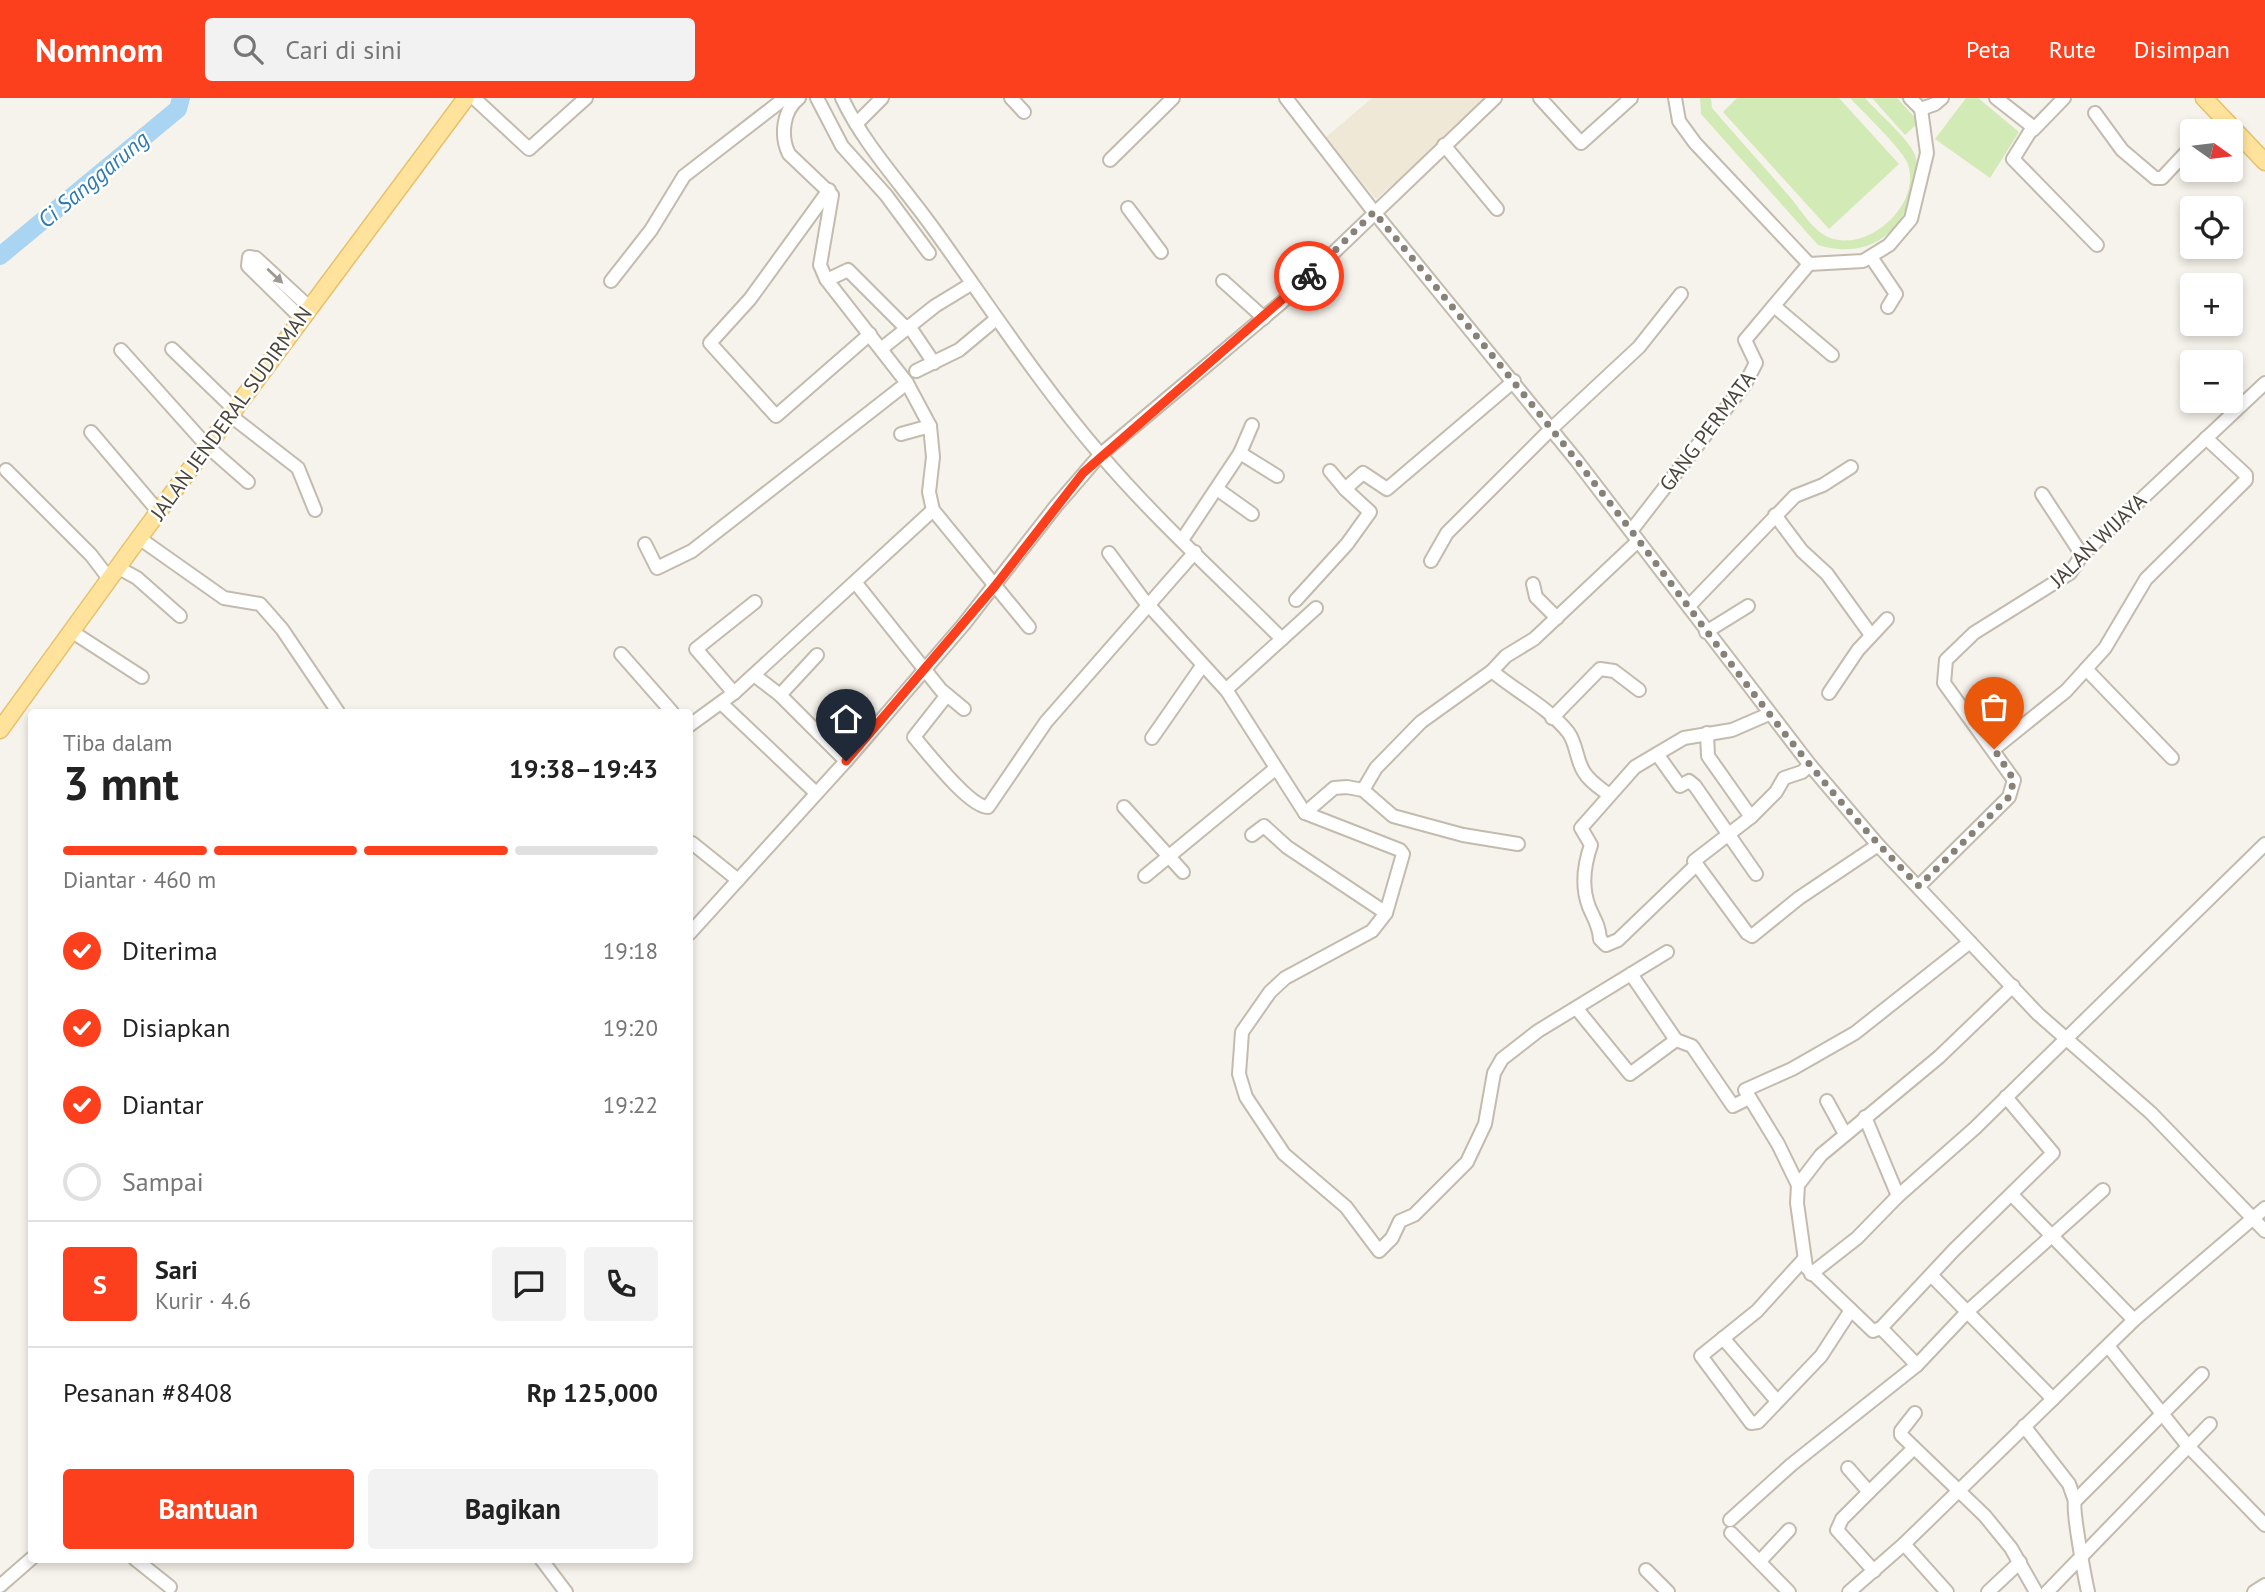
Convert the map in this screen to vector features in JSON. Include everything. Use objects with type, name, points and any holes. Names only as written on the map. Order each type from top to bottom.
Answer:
[{"type":"main road","name":"JALAN JENDERAL SUDIRMAN","points":[[0,730],[117,566],[466,98]]},
{"type":"main road","points":[[2204,98],[2217,119]]},
{"type":"main road","points":[[2244,145],[2265,162]]},
{"type":"street","points":[[474,98],[529,149],[586,98]]},
{"type":"street","points":[[817,98],[842,146],[873,164],[911,216]]},
{"type":"street","points":[[842,98],[873,164],[966,288],[988,326],[1100,455],[1282,639]]},
{"type":"street","points":[[856,124],[882,98]]},
{"type":"street","points":[[1011,98],[1024,112]]},
{"type":"street","points":[[1110,160],[1173,98]]},
{"type":"street","points":[[1286,98],[1374,212],[1514,381],[1689,606],[1769,714],[1878,845],[2066,1039],[2151,1113],[2265,1231]]},
{"type":"street","points":[[693,930],[926,668],[1100,455],[1264,318],[1495,98]]},
{"type":"street","points":[[1540,98],[1581,143],[1631,98]]},
{"type":"street","points":[[1675,98],[1679,121],[1695,143],[1809,264],[1863,261],[1889,245],[1911,219],[1927,153],[1920,109],[1910,98]]},
{"type":"street","points":[[1920,109],[1935,104],[1942,98]]},
{"type":"street","points":[[1996,98],[2033,130]]},
{"type":"street","points":[[2064,98],[2033,130],[2013,159],[2097,245]]},
{"type":"street","points":[[790,99],[785,114],[785,146],[795,161],[832,195],[820,265],[827,280],[907,383],[930,426],[933,457],[929,492],[933,510],[1029,627]]},
{"type":"street","points":[[611,281],[652,230],[684,176],[790,99]]},
{"type":"street","points":[[2095,113],[2122,150],[2155,178],[2162,178],[2180,159]]},
{"type":"street","points":[[1444,145],[1497,209]]},
{"type":"street","points":[[829,190],[750,299],[710,343],[776,416],[870,334]]},
{"type":"street","points":[[1128,208],[1161,252]]},
{"type":"street","points":[[924,231],[929,253]]},
{"type":"street","points":[[249,257],[256,258],[305,313],[248,265],[249,257]]},
{"type":"street","points":[[1871,257],[1896,294],[1888,307]]},
{"type":"street","name":"GANG PERMATA","points":[[1634,536],[1745,384],[1756,363],[1745,340],[1809,264]]},
{"type":"street","points":[[827,280],[848,270],[908,327],[934,363]]},
{"type":"street","points":[[1223,281],[1264,318]]},
{"type":"street","points":[[881,349],[908,327],[966,288]]},
{"type":"street","points":[[1431,561],[1447,533],[1551,429],[1639,347],[1681,293]]},
{"type":"street","points":[[1774,306],[1832,355]]},
{"type":"street","points":[[916,371],[959,350],[988,326]]},
{"type":"street","points":[[172,349],[233,413],[299,468],[316,510]]},
{"type":"street","points":[[121,350],[207,446],[248,482]]},
{"type":"street","points":[[1345,489],[1363,473],[1387,489],[1514,381]]},
{"type":"street","points":[[645,544],[657,568],[692,551],[907,383]]},
{"type":"street","name":"JALAN WIJAYA","points":[[1919,886],[2009,797],[2014,780],[1944,683],[1946,660],[1974,633],[2070,573],[2082,555],[2265,383]]},
{"type":"street","points":[[1182,540],[1240,453],[1252,425]]},
{"type":"street","points":[[901,434],[930,426]]},
{"type":"street","points":[[91,432],[158,511]]},
{"type":"street","points":[[1994,749],[2066,691],[2105,648],[2146,579],[2246,480],[2246,475],[2206,438]]},
{"type":"street","points":[[1240,453],[1277,476]]},
{"type":"street","points":[[1689,606],[1795,496],[1823,485],[1851,467]]},
{"type":"street","points":[[6,470],[90,555],[107,576],[105,584]]},
{"type":"street","points":[[1296,600],[1347,544],[1370,512],[1330,471]]},
{"type":"street","points":[[1217,489],[1252,514]]},
{"type":"street","points":[[2042,494],[2082,555]]},
{"type":"street","points":[[693,723],[734,694],[933,510]]},
{"type":"street","points":[[1775,515],[1802,551],[1828,574],[1871,635]]},
{"type":"street","points":[[1363,790],[1376,768],[1421,722],[1492,671],[1557,618],[1634,536]]},
{"type":"street","points":[[139,538],[224,598],[260,604],[282,629],[336,709]]},
{"type":"street","points":[[947,695],[914,737],[968,795],[983,807],[988,807],[1046,722],[1195,552]]},
{"type":"street","points":[[1109,553],[1153,603],[1202,666],[1227,691],[1275,769],[1308,811],[1400,849],[1404,854],[1386,913],[1372,931],[1285,978],[1270,992],[1242,1032],[1239,1074],[1246,1097],[1284,1154],[1346,1207],[1378,1251],[1388,1243],[1400,1221],[1415,1215],[1456,1177],[1475,1150],[1491,1103],[1494,1073],[1502,1059],[1538,1031],[1667,952]]},
{"type":"street","points":[[117,566],[180,615]]},
{"type":"street","points":[[855,582],[947,695],[964,709]]},
{"type":"street","points":[[1533,584],[1536,597],[1557,618]]},
{"type":"street","points":[[734,694],[696,649],[755,602]]},
{"type":"street","points":[[1706,632],[1748,606]]},
{"type":"street","points":[[1229,687],[1316,608]]},
{"type":"street","points":[[1829,693],[1871,635],[1887,620]]},
{"type":"street","points":[[71,631],[142,677]]},
{"type":"street","points":[[621,654],[670,709]]},
{"type":"street","points":[[780,695],[817,655]]},
{"type":"street","points":[[1152,738],[1202,666]]},
{"type":"street","points":[[1552,718],[1600,669],[1614,671],[1639,690]]},
{"type":"street","points":[[2086,669],[2172,758]]},
{"type":"street","points":[[1492,671],[1506,683],[1519,689],[1552,718],[1574,742],[1584,772],[1608,794]]},
{"type":"street","points":[[754,675],[780,695],[846,761]]},
{"type":"street","points":[[721,703],[816,793]]},
{"type":"street","points":[[1695,866],[1618,940],[1606,945],[1600,939],[1599,925],[1585,894],[1586,858],[1591,845],[1581,828],[1608,794],[1635,767],[1684,738],[1732,730],[1769,714]]},
{"type":"street","points":[[1707,733],[1708,756],[1751,817]]},
{"type":"street","points":[[1657,754],[1680,786],[1689,781],[1695,786],[1756,874]]},
{"type":"street","points":[[1810,765],[1802,772],[1784,778],[1776,792],[1751,817],[1694,861],[1695,866],[1747,933],[1752,936],[1798,898],[1878,845]]},
{"type":"street","points":[[1145,876],[1275,769]]},
{"type":"street","points":[[1308,811],[1334,788],[1363,790],[1393,816],[1463,835],[1518,844]]},
{"type":"street","points":[[1124,807],[1182,872]]},
{"type":"street","points":[[1252,835],[1261,827],[1267,828],[1287,847],[1386,913]]},
{"type":"street","points":[[693,844],[738,880]]},
{"type":"street","points":[[1811,1274],[1857,1238],[1898,1196],[2006,1097],[2265,844]]},
{"type":"street","points":[[1970,942],[1855,1033],[1792,1069],[1745,1090],[1779,1144],[1798,1185],[1797,1203],[1804,1259],[1811,1274],[1873,1331],[1881,1328],[2053,1153],[2006,1097]]},
{"type":"street","points":[[1631,974],[1676,1040],[1692,1046],[1733,1106],[1749,1098]]},
{"type":"street","points":[[1798,1185],[1821,1155],[1939,1057],[2013,986]]},
{"type":"street","points":[[1577,1009],[1630,1074],[1676,1040]]},
{"type":"street","points":[[1828,1101],[1845,1134]]},
{"type":"street","points":[[1865,1117],[1898,1196]]},
{"type":"street","points":[[1789,1592],[1731,1526],[1791,1465],[1917,1365],[1968,1311],[2103,1190]]},
{"type":"street","points":[[2012,1195],[2134,1320]]},
{"type":"street","points":[[1849,1592],[1904,1544],[2134,1320],[2265,1208]]},
{"type":"street","points":[[1804,1259],[1757,1311],[1701,1358],[1751,1423],[1758,1422],[1821,1356],[1851,1310]]},
{"type":"street","points":[[1931,1275],[2053,1399]]},
{"type":"street","points":[[1881,1328],[1917,1365]]},
{"type":"street","points":[[1723,1338],[1777,1401]]},
{"type":"street","points":[[2108,1346],[2188,1446],[2265,1525]]},
{"type":"street","points":[[2088,1592],[2081,1537],[2073,1508],[2075,1501],[2202,1374]]},
{"type":"street","points":[[1915,1413],[1900,1433],[1985,1516],[2020,1562],[2036,1592]]},
{"type":"street","points":[[2047,1592],[2210,1424]]},
{"type":"street","points":[[2024,1426],[2069,1484],[2075,1501]]},
{"type":"street","points":[[1874,1571],[1837,1530],[1842,1519],[1914,1448]]},
{"type":"street","points":[[1848,1468],[1869,1492]]},
{"type":"street","points":[[1760,1561],[1789,1530]]},
{"type":"street","points":[[1904,1544],[1947,1592]]},
{"type":"street","points":[[0,1586],[28,1562]]},
{"type":"street","points":[[1989,1592],[2020,1562]]},
{"type":"street","points":[[140,1563],[170,1587]]},
{"type":"street","points":[[544,1563],[566,1592]]},
{"type":"street","points":[[1646,1570],[1668,1592]]},
{"type":"street","points":[[2254,1592],[2265,1585]]},
{"type":"shaded area","points":[[1372,98],[1492,98],[1376,199],[1325,138]]},
{"type":"green space","points":[[1700,98],[1711,98],[1712,108],[1821,233],[1837,240],[1854,240],[1871,234],[1886,224],[1898,211],[1907,195],[1910,179],[1903,156],[1850,98],[1865,98],[1900,134],[1915,155],[1917,164],[1913,192],[1899,222],[1889,233],[1865,247],[1835,249],[1818,245],[1701,114]]},
{"type":"green space","points":[[1737,98],[1839,98],[1899,164],[1829,229],[1723,112]]},
{"type":"green space","points":[[1872,98],[1897,98],[1919,122],[1905,135]]},
{"type":"green space","points":[[1966,98],[1978,98],[2019,132],[1990,178],[1935,139]]},
{"type":"waterway","name":"Ci Sanggarung","points":[[0,256],[178,109],[181,98]]},
{"type":"way so far","points":[[1309,276],[1374,212],[1514,381],[1810,765],[1878,845],[1919,886],[2009,797],[2014,780],[1994,749]]},
{"type":"route","points":[[846,761],[964,624],[1056,506],[1100,455],[1190,382],[1309,276]]}]
